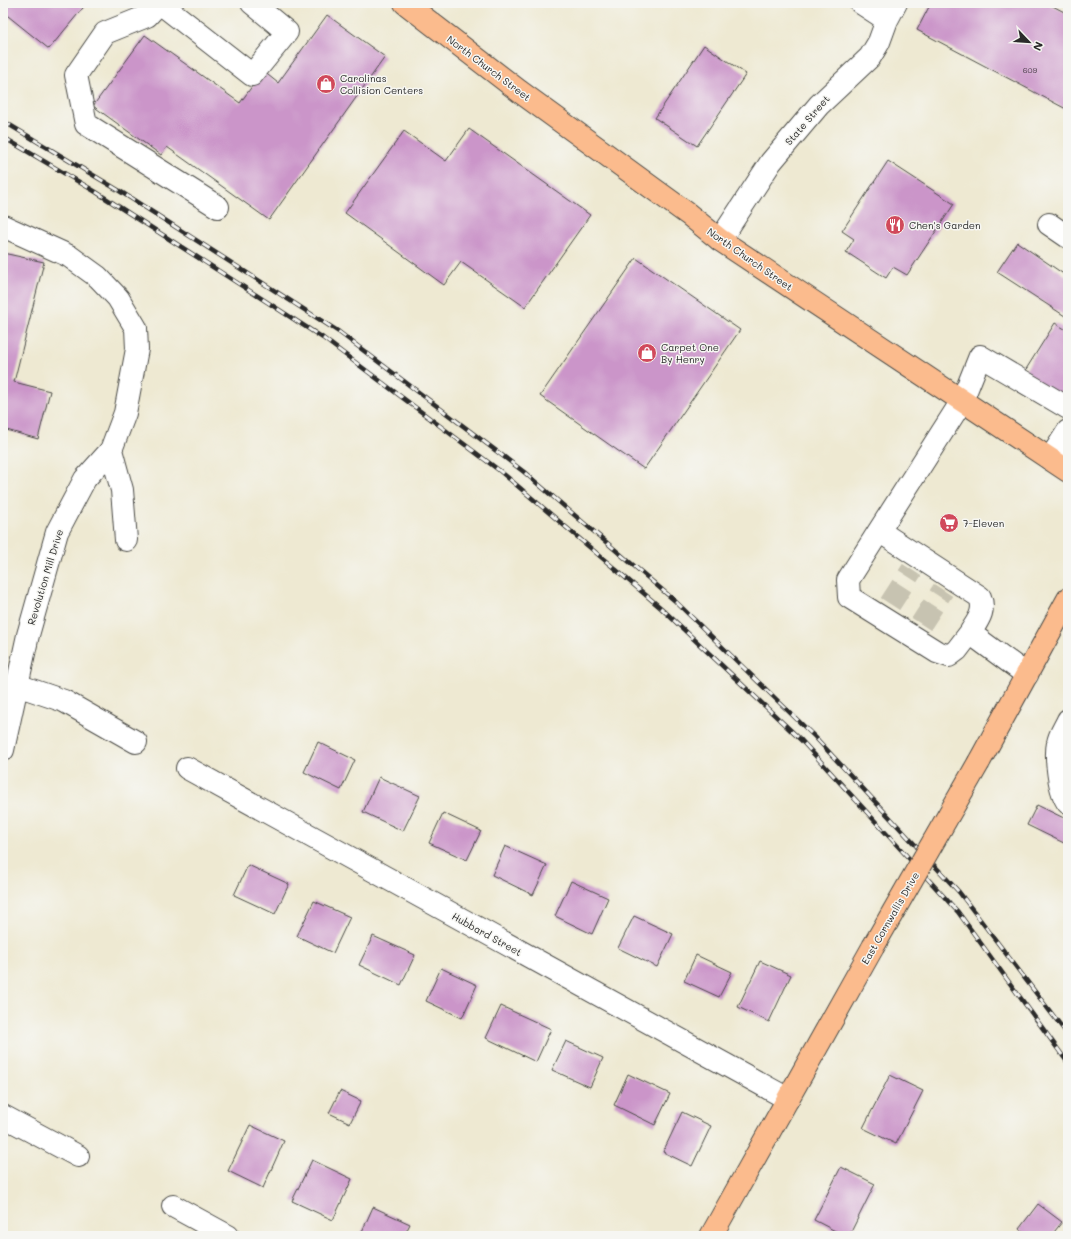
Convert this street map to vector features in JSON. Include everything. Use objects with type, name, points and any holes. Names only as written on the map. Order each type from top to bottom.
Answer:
[{"type":"main road","name":"North Church Street","points":[[405,3],[519,91],[688,214],[720,240],[1059,465]]},
{"type":"main road","name":"East Cornwallis Drive","points":[[711,1236],[872,947],[979,762],[1068,602]]},
{"type":"street","points":[[218,207],[86,124],[76,75],[105,33],[147,16],[159,3],[252,75],[287,32],[252,3]]},
{"type":"street","points":[[861,3],[892,11]]},
{"type":"street","name":"State Street","points":[[720,240],[771,162],[819,104],[870,57],[879,42],[892,11]]},
{"type":"street","points":[[1049,224],[1068,237]]},
{"type":"street","name":"Revolution Mill Drive","points":[[3,226],[68,256],[98,277],[118,298],[136,328],[137,349],[125,413],[111,450],[85,479],[57,532],[28,635],[3,750]]},
{"type":"street","points":[[879,531],[916,564],[946,584],[980,597],[983,605],[983,611],[970,633],[957,650],[949,656],[937,652],[917,630],[886,611],[849,597],[848,580],[879,531],[962,400],[980,356],[1068,408]]},
{"type":"street","points":[[1059,465],[1068,431]]},
{"type":"street","points":[[111,450],[122,490],[126,540]]},
{"type":"street","points":[[970,633],[1027,675]]},
{"type":"street","points":[[17,685],[64,701],[136,742]]},
{"type":"street","points":[[1068,720],[1058,742],[1057,752],[1060,786],[1064,798],[1068,803]]},
{"type":"street","name":"Hubbard Street","points":[[187,768],[788,1099]]},
{"type":"street","points":[[3,1116],[78,1156]]},
{"type":"street","points":[[173,1206],[228,1236]]},
{"type":"building","points":[[3,3],[87,3],[49,49],[3,12]]},
{"type":"building","points":[[931,3],[1047,3],[1068,14],[1068,110],[917,30]]},
{"type":"building","points":[[327,15],[385,57],[269,220],[167,147],[161,155],[93,106],[145,35],[240,103],[263,71],[278,83]]},
{"type":"building","points":[[704,45],[746,74],[697,146],[655,118]]},
{"type":"building","points":[[469,129],[590,215],[525,307],[461,262],[444,285],[345,213],[404,131],[446,161]]},
{"type":"building","points":[[888,161],[954,204],[907,275],[893,267],[886,278],[846,252],[854,239],[842,231]]},
{"type":"building","points":[[1017,242],[1068,277],[1068,318],[997,272]]},
{"type":"building","points":[[3,253],[44,262],[14,382],[50,391],[38,439],[3,429]]},
{"type":"building","points":[[636,258],[740,330],[644,469],[540,396]]},
{"type":"building","points":[[1055,323],[1068,331],[1068,386],[1061,398],[1023,374]]},
{"type":"building","points":[[318,742],[355,760],[341,790],[304,772]]},
{"type":"building","points":[[379,777],[420,796],[403,831],[363,812]]},
{"type":"building","points":[[1037,805],[1068,820],[1068,845],[1027,825]]},
{"type":"building","points":[[443,813],[481,831],[467,860],[429,843]]},
{"type":"building","points":[[505,846],[547,865],[533,895],[492,875]]},
{"type":"building","points":[[248,865],[289,884],[275,914],[234,895]]},
{"type":"building","points":[[571,881],[608,898],[592,934],[555,916]]},
{"type":"building","points":[[314,901],[350,917],[333,953],[297,936]]},
{"type":"building","points":[[634,916],[673,934],[657,967],[618,948]]},
{"type":"building","points":[[373,936],[415,955],[401,985],[359,965]]},
{"type":"building","points":[[696,955],[732,972],[719,997],[684,981]]},
{"type":"building","points":[[760,961],[791,975],[769,1022],[738,1007]]},
{"type":"building","points":[[441,968],[477,985],[462,1018],[426,1001]]},
{"type":"building","points":[[501,1006],[551,1029],[536,1062],[486,1038]]},
{"type":"building","points":[[566,1041],[603,1058],[590,1087],[552,1070]]},
{"type":"building","points":[[628,1074],[670,1094],[655,1125],[614,1105]]},
{"type":"building","points":[[890,1075],[923,1091],[896,1144],[863,1128]]},
{"type":"building","points":[[340,1091],[361,1101],[350,1123],[329,1113]]},
{"type":"building","points":[[682,1112],[711,1126],[692,1166],[663,1152]]},
{"type":"building","points":[[250,1125],[284,1141],[263,1188],[228,1171]]},
{"type":"building","points":[[312,1160],[352,1179],[333,1220],[292,1201]]},
{"type":"building","points":[[841,1167],[875,1184],[849,1236],[845,1236],[814,1220]]},
{"type":"building","points":[[1038,1204],[1062,1222],[1051,1236],[1028,1236],[1019,1229]]},
{"type":"building","points":[[373,1207],[410,1224],[404,1236],[360,1236]]},
{"type":"tunnel","points":[[890,604],[912,570]]},
{"type":"tunnel","points":[[921,624],[943,590]]},
{"type":"railway","points":[[3,121],[118,190],[339,332],[524,472],[674,600],[815,737],[959,892],[1068,1035]]},
{"type":"railway","points":[[3,137],[96,192],[323,338],[500,471],[661,608],[801,740],[958,912],[1068,1063]]},
{"type":"place","name":"Carolinas Collision Centers","points":[[326,84]]},
{"type":"place","name":"Chen's Garden","points":[[895,225]]},
{"type":"place","name":"Carpet One By Henry","points":[[647,353]]},
{"type":"place","name":"7-Eleven","points":[[949,523]]}]
